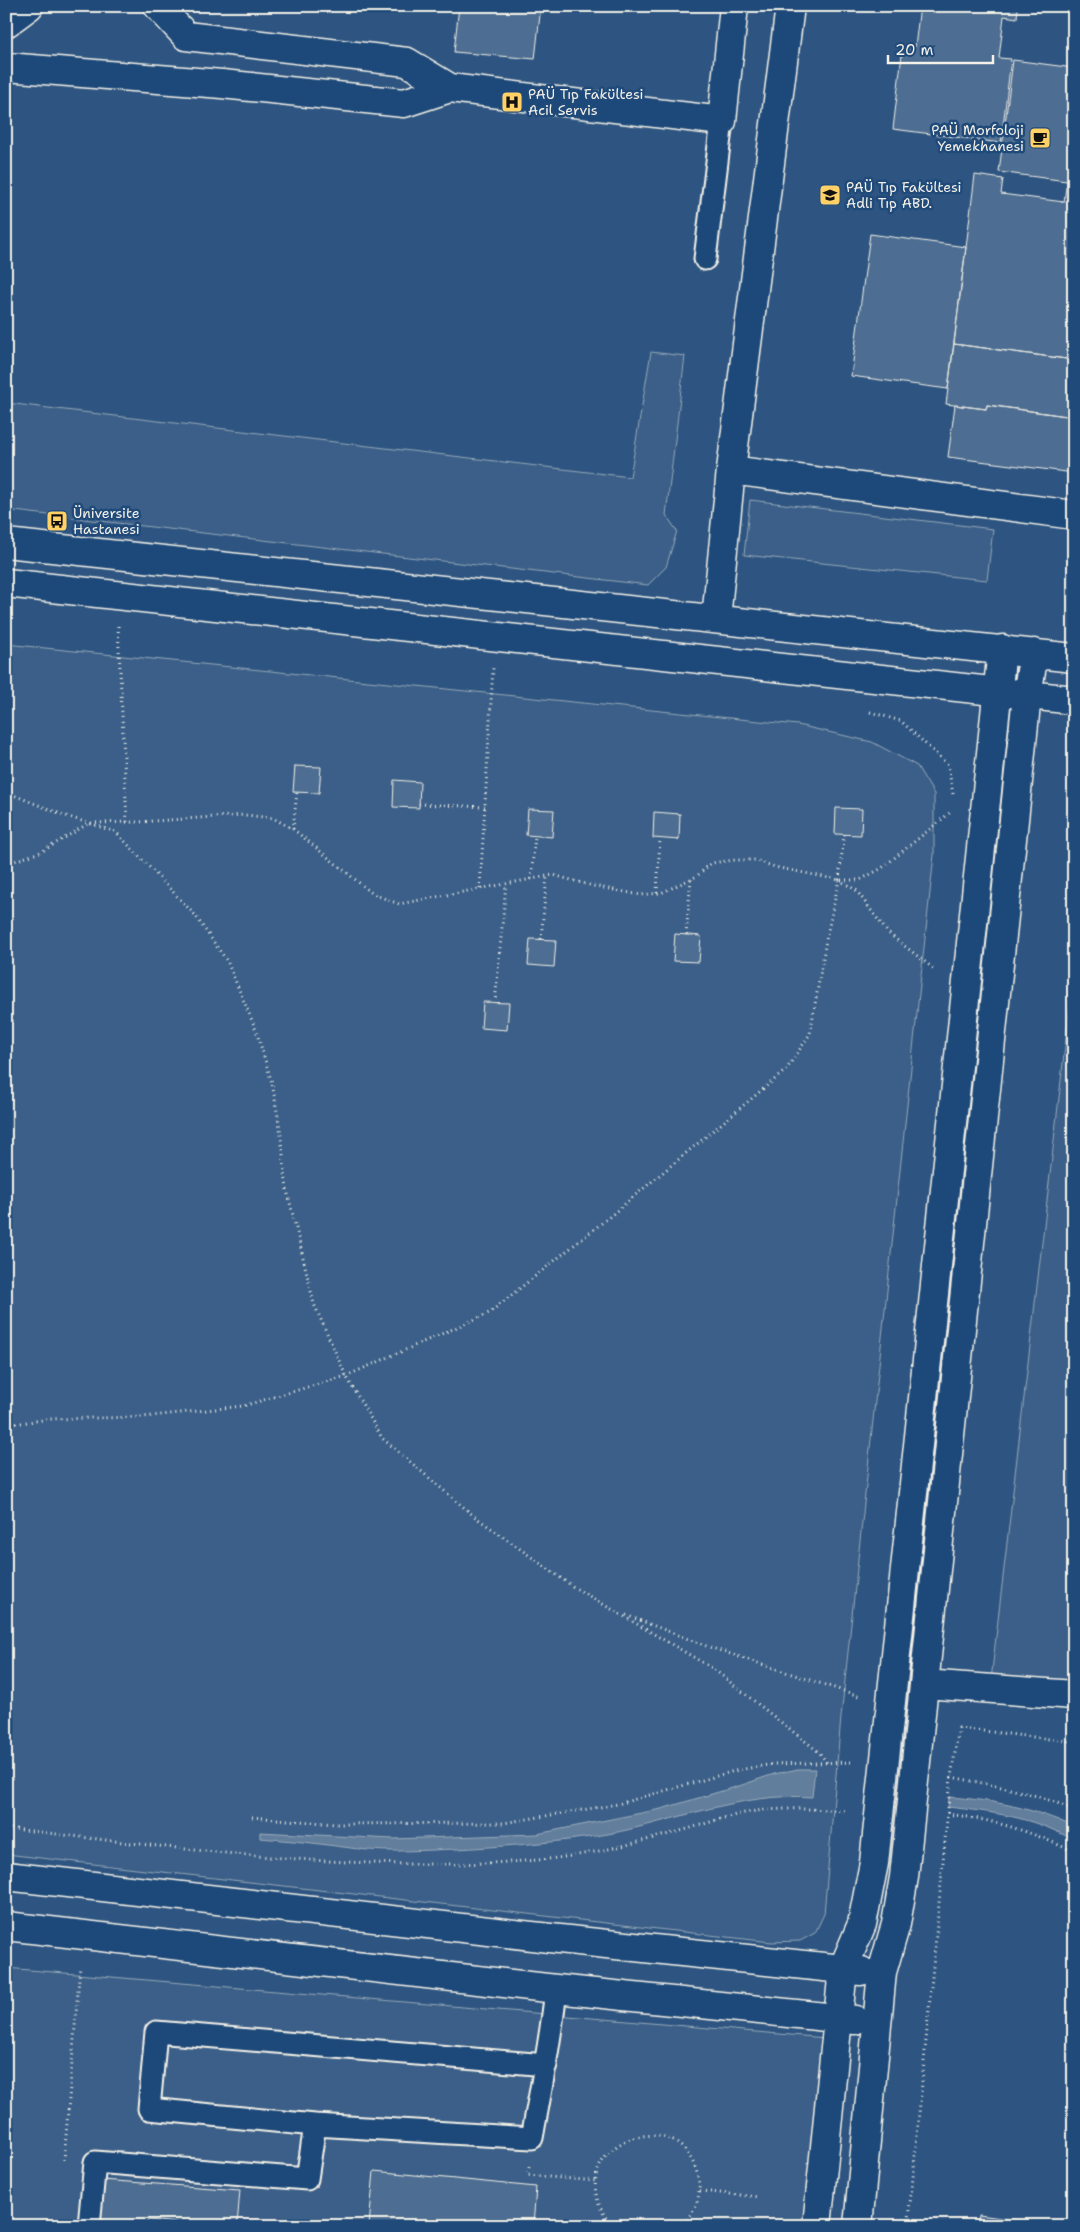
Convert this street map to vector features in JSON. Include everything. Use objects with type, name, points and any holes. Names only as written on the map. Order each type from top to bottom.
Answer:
[{"type":"street","points":[[6,24],[29,6]]},
{"type":"street","points":[[158,6],[186,36],[407,62],[450,88],[722,121],[734,6]]},
{"type":"street","points":[[716,619],[731,470],[790,6]]},
{"type":"street","points":[[6,67],[222,84],[404,103],[450,88]]},
{"type":"street","points":[[731,470],[1074,515]]},
{"type":"street","points":[[6,544],[1074,658]]},
{"type":"street","points":[[6,583],[1074,700]]},
{"type":"street","points":[[817,2226],[843,1969],[862,1924],[874,1863],[996,691],[1002,649]]},
{"type":"street","points":[[858,2226],[882,1972],[896,1924],[904,1877],[1027,695],[1034,653]]},
{"type":"street","points":[[924,1684],[1074,1695]]},
{"type":"street","points":[[6,1876],[882,1972]]},
{"type":"street","points":[[6,1926],[556,1989],[878,2022]]},
{"type":"lane","points":[[705,259],[722,121]]},
{"type":"lane","points":[[546,2065],[156,2032],[149,2109],[315,2125],[532,2138],[546,2065],[556,1989]]},
{"type":"lane","points":[[88,2226],[95,2162],[307,2179],[315,2125]]},
{"type":"path","points":[[108,625],[128,627]]},
{"type":"path","points":[[118,626],[127,822]]},
{"type":"path","points":[[483,667],[503,669]]},
{"type":"path","points":[[480,889],[493,668]]},
{"type":"path","points":[[864,710],[901,721],[948,765],[954,800]]},
{"type":"path","points":[[6,792],[116,832],[194,914],[227,961],[256,1030],[272,1082],[280,1128],[287,1190],[314,1304],[346,1376],[382,1438],[474,1516],[572,1586],[712,1668],[819,1752],[827,1763]]},
{"type":"path","points":[[293,829],[297,792]]},
{"type":"path","points":[[419,804],[485,808]]},
{"type":"path","points":[[6,864],[43,851],[89,823],[245,815],[273,818],[293,829],[373,894],[399,904],[547,876],[641,895],[657,893],[682,885],[711,863],[735,860],[755,860],[775,867],[839,880],[860,880],[882,868],[956,808],[954,818]]},
{"type":"path","points":[[6,1425],[49,1419],[143,1417],[243,1406],[346,1376],[489,1313],[608,1218],[786,1070],[810,1034],[826,940],[839,880],[844,834]]},
{"type":"path","points":[[531,879],[535,836]]},
{"type":"path","points":[[657,893],[660,839]]},
{"type":"path","points":[[541,939],[547,876]]},
{"type":"path","points":[[686,935],[691,879]]},
{"type":"path","points":[[839,880],[856,890],[888,932],[934,969]]},
{"type":"path","points":[[495,1002],[506,884]]},
{"type":"path","points":[[934,979],[936,960]]},
{"type":"path","points":[[619,1613],[709,1647],[864,1697]]},
{"type":"path","points":[[907,2226],[951,1777],[959,1728],[1074,1742]]},
{"type":"path","points":[[252,1817],[334,1824],[503,1823],[618,1804],[738,1770],[774,1764],[858,1762]]},
{"type":"path","points":[[951,1777],[1016,1790],[1054,1801],[1074,1810]]},
{"type":"path","points":[[6,1828],[217,1853],[309,1861],[471,1863],[540,1860],[627,1846],[757,1811],[784,1808],[853,1811]]},
{"type":"path","points":[[948,1814],[1010,1825],[1040,1835],[1074,1852]]},
{"type":"path","points":[[63,2168],[83,1936]]},
{"type":"path","points":[[612,2226],[603,2215],[597,2198],[596,2181],[601,2165],[610,2151],[624,2140],[640,2136],[657,2136],[673,2142],[687,2152],[696,2166],[700,2191],[691,2216],[683,2226]]},
{"type":"path","points":[[527,2175],[596,2181]]},
{"type":"path","points":[[700,2191],[759,2196]]},
{"type":"shaded area","points":[[6,6],[1074,6],[1074,2226],[6,2226]]},
{"type":"shaded area","points":[[651,352],[685,356],[666,515],[677,531],[666,567],[648,585],[6,510],[6,403],[630,477]]},
{"type":"shaded area","points":[[750,500],[993,529],[987,580],[744,555]]},
{"type":"shaded area","points":[[6,644],[798,725],[872,742],[917,766],[934,794],[934,855],[841,1717],[824,1914],[815,1933],[800,1941],[771,1942],[6,1854]]},
{"type":"shaded area","points":[[1074,969],[1074,1689],[991,1680]]},
{"type":"shaded area","points":[[798,1769],[815,1769],[812,1797],[760,1799],[735,1803],[608,1834],[570,1840],[495,1847],[395,1851],[358,1849],[260,1838],[260,1832],[393,1839],[537,1834],[661,1809],[774,1774]]},
{"type":"shaded area","points":[[949,1797],[1013,1806],[1059,1820],[1074,1827],[1074,1840],[1042,1826],[1012,1817],[948,1807]]},
{"type":"shaded area","points":[[6,1968],[826,2038],[818,2226],[6,2226]]},
{"type":"building","points":[[459,6],[541,6],[535,59],[454,52]]},
{"type":"building","points":[[920,6],[1018,6],[1017,18],[1004,16],[999,58],[1011,59],[1001,143],[893,129],[903,46],[915,47]]},
{"type":"building","points":[[1013,60],[1074,68],[1074,182],[999,172]]},
{"type":"building","points":[[975,175],[1003,179],[1001,194],[1064,202],[1066,187],[1074,188],[1074,360],[954,344]]},
{"type":"building","points":[[870,234],[966,247],[948,389],[851,376]]},
{"type":"building","points":[[954,344],[1074,360],[1074,417],[987,405],[986,409],[946,404]]},
{"type":"building","points":[[955,405],[986,409],[987,405],[1074,417],[1074,473],[948,457]]},
{"type":"building","points":[[295,766],[321,767],[319,793],[293,792]]},
{"type":"building","points":[[394,780],[420,782],[419,808],[393,807]]},
{"type":"building","points":[[836,808],[862,809],[861,835],[835,834]]},
{"type":"building","points":[[528,809],[554,810],[552,837],[526,835]]},
{"type":"building","points":[[654,812],[680,814],[679,840],[653,838]]},
{"type":"building","points":[[675,934],[701,936],[699,962],[673,961]]},
{"type":"building","points":[[530,939],[556,940],[554,967],[528,965]]},
{"type":"building","points":[[483,1002],[509,1003],[507,1030],[481,1028]]},
{"type":"building","points":[[374,2171],[536,2187],[533,2226],[369,2226]]},
{"type":"building","points":[[101,2180],[240,2190],[237,2226],[202,2226],[149,2220],[143,2226],[97,2226]]},
{"type":"building","points":[[979,2215],[1060,2226],[978,2226]]},
{"type":"place","name":"PAÜ Tıp Fakültesi Acil Servis","points":[[512,102]]},
{"type":"place","name":"PAÜ Morfoloji Yemekhanesi","points":[[1040,138]]},
{"type":"place","name":"PAÜ Tıp Fakültesi Adli Tıp ABD.","points":[[830,195]]},
{"type":"place","name":"Üniversite Hastanesi","points":[[57,521]]}]
